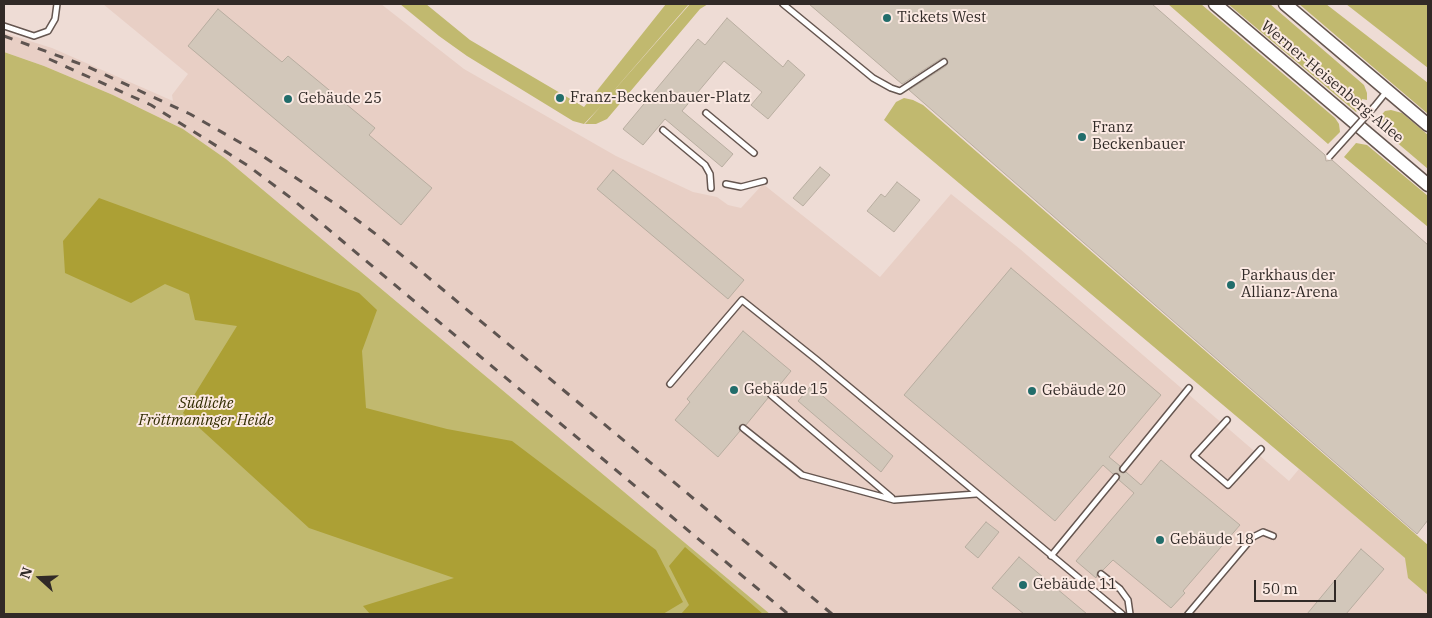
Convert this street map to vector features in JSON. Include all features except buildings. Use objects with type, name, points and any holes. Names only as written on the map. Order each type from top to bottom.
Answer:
[{"type":"street","name":"Werner-Heisenberg-Allee","points":[[1215,4],[1428,185]]},
{"type":"street","name":"Werner-Heisenberg-Allee","points":[[1285,4],[1428,125]]},
{"type":"lane","points":[[4,26],[34,36],[48,31],[55,18],[57,4]]},
{"type":"lane","points":[[784,4],[873,78],[890,88],[900,91],[944,62]]},
{"type":"lane","points":[[1329,158],[1387,90]]},
{"type":"lane","points":[[706,113],[754,153]]},
{"type":"lane","points":[[663,130],[705,165],[710,174],[711,188]]},
{"type":"lane","points":[[726,184],[740,187],[764,181]]},
{"type":"lane","points":[[670,384],[742,300],[825,366],[1122,614]]},
{"type":"lane","points":[[1123,469],[1189,388]]},
{"type":"lane","points":[[771,395],[894,500]]},
{"type":"lane","points":[[1227,420],[1194,456],[1228,485],[1261,449]]},
{"type":"lane","points":[[742,428],[802,475],[894,500],[976,494]]},
{"type":"lane","points":[[1052,556],[1116,477]]},
{"type":"lane","points":[[1188,614],[1253,537],[1263,532],[1274,536]]},
{"type":"lane","points":[[1101,574],[1120,589],[1128,600],[1130,614]]},
{"type":"shaded area","points":[[103,4],[381,4],[464,69],[616,156],[693,192],[717,197],[728,205],[741,208],[763,184],[880,277],[951,194],[1020,249],[1289,481],[1299,469],[1428,577],[1428,614],[770,614],[226,159],[183,129],[113,95],[44,66],[4,52],[4,33],[52,48],[173,101],[172,95],[188,74]]},
{"type":"green space","points":[[400,4],[426,4],[470,40],[584,107],[666,4],[689,4],[603,103],[690,4],[708,4],[700,9],[607,119],[596,124],[585,124],[601,106],[584,124],[573,121],[467,56]]},
{"type":"green space","points":[[1168,4],[1201,4],[1335,118],[1339,124],[1340,132],[1328,144]]},
{"type":"green space","points":[[1228,4],[1270,4],[1364,85],[1367,100],[1362,99],[1361,106],[1356,112]]},
{"type":"green space","points":[[1299,4],[1326,4],[1428,83],[1428,114]]},
{"type":"green space","points":[[1346,4],[1428,4],[1428,68]]},
{"type":"green space","name":"Südliche Fröttmaninger Heide","points":[[4,52],[44,66],[113,95],[183,129],[226,159],[770,614],[4,614]]},
{"type":"green space","points":[[904,98],[923,105],[1428,545],[1428,595],[1408,578],[1405,558],[884,120],[896,102]]},
{"type":"green space","points":[[1391,110],[1402,113],[1428,135],[1428,169],[1374,123],[1385,111]]},
{"type":"green space","points":[[1356,143],[1367,145],[1428,196],[1428,227],[1344,157]]},
{"type":"green space","points":[[99,198],[359,293],[377,310],[362,351],[366,408],[447,429],[512,441],[656,550],[683,602],[663,614],[370,614],[363,606],[454,578],[309,528],[183,413],[237,326],[195,320],[189,294],[165,284],[131,303],[65,273],[63,241]]},
{"type":"green space","points":[[685,547],[763,614],[681,614],[689,605],[669,566]]},
{"type":"railway","points":[[4,36],[86,66],[190,114],[255,151],[340,207],[381,238],[832,614]]},
{"type":"railway","points":[[49,59],[151,105],[247,165],[291,198],[788,614]]},
{"type":"place","name":"Tickets West","points":[[887,18]]},
{"type":"place","name":"Franz-Beckenbauer-Platz","points":[[560,98]]},
{"type":"place","name":"Gebäude 25","points":[[288,99]]},
{"type":"place","name":"Franz Beckenbauer","points":[[1082,137]]},
{"type":"place","name":"Parkhaus der Allianz-Arena","points":[[1231,285]]},
{"type":"place","name":"Gebäude 15","points":[[734,390]]},
{"type":"place","name":"Gebäude 20","points":[[1032,391]]},
{"type":"place","name":"Gebäude 18","points":[[1160,540]]},
{"type":"place","name":"Gebäude 11","points":[[1023,585]]}]
